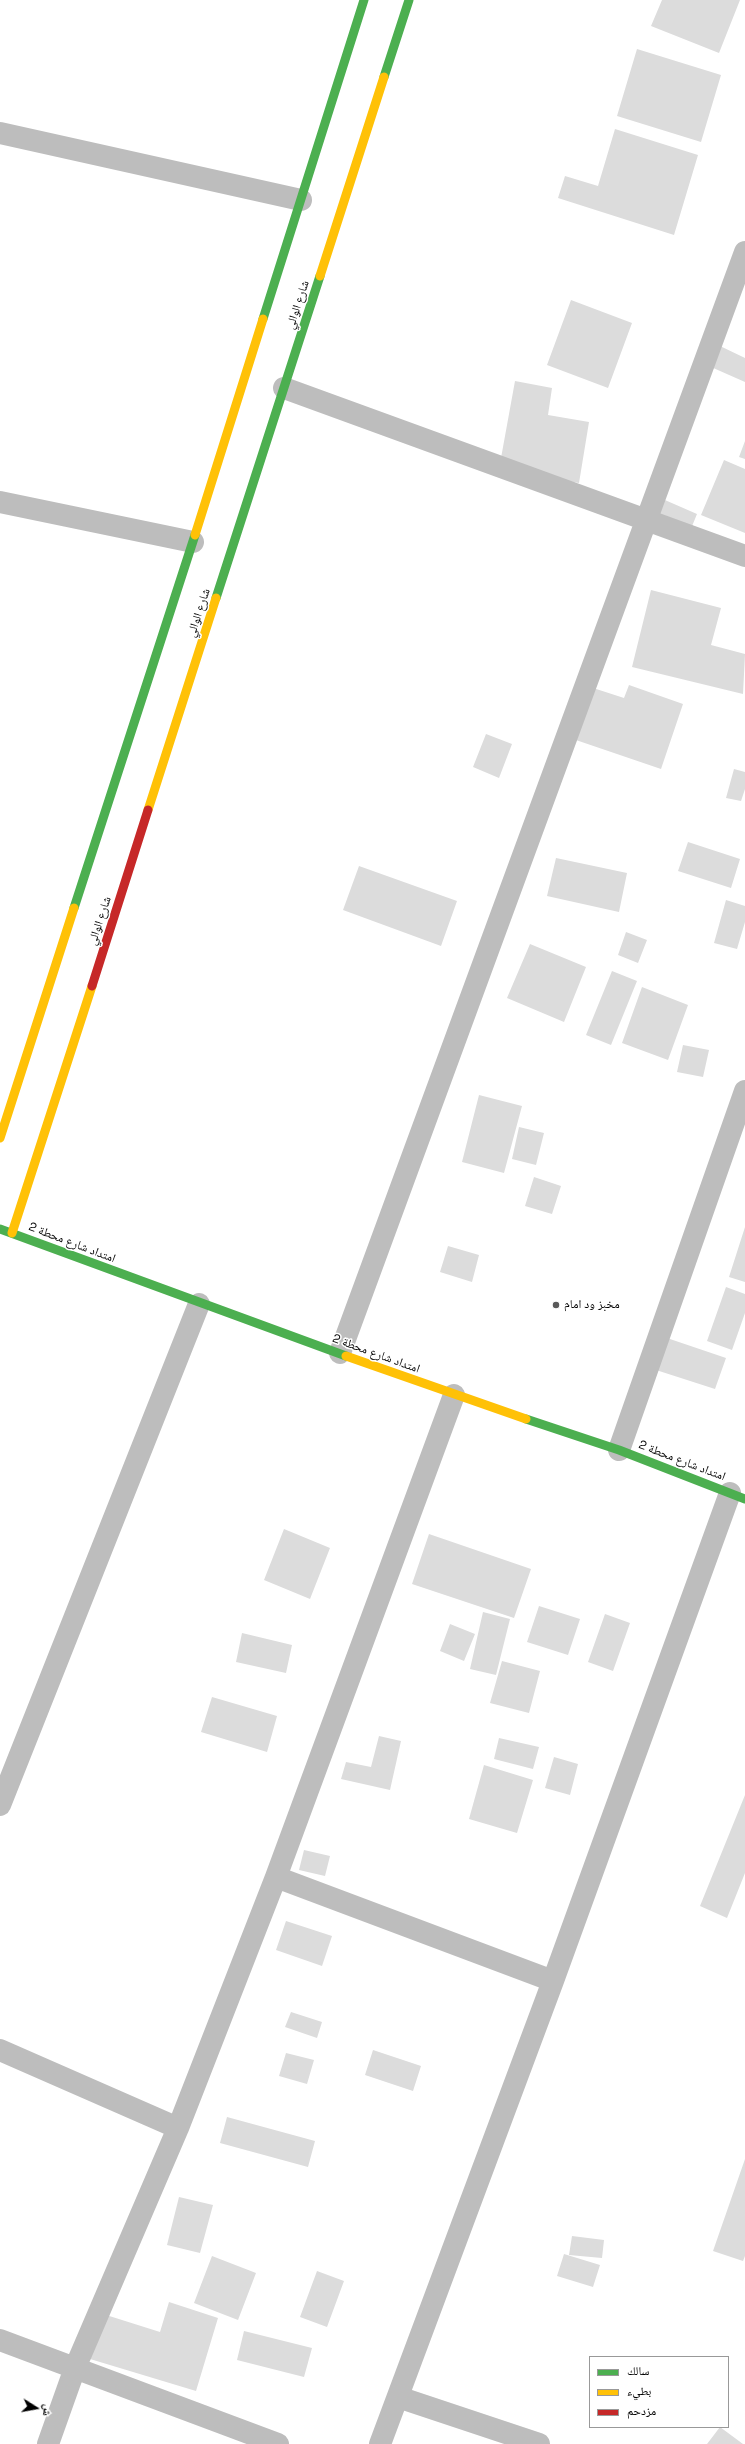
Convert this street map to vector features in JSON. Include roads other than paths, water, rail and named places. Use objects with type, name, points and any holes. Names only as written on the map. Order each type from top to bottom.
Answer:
[{"type":"street","points":[[0,1138],[193,542],[364,0]]},
{"type":"street","name":"شارع الوالي","points":[[12,1233],[409,0]]},
{"type":"street","points":[[0,133],[301,200]]},
{"type":"street","points":[[340,1353],[745,252]]},
{"type":"street","points":[[284,388],[647,519],[745,556]]},
{"type":"street","points":[[0,502],[193,542]]},
{"type":"street","points":[[619,1450],[745,1092]]},
{"type":"street","name":"امتداد شارع محطة 2","points":[[0,1229],[199,1304],[340,1353],[454,1395],[619,1450],[737,1496]]},
{"type":"street","points":[[0,1805],[199,1304]]},
{"type":"street","points":[[48,2444],[75,2368],[178,2128],[276,1877],[454,1395]]},
{"type":"street","points":[[380,2444],[553,1981],[737,1496]]},
{"type":"street","points":[[276,1877],[553,1981]]},
{"type":"street","points":[[0,2050],[178,2128]]},
{"type":"street","points":[[0,2340],[278,2444]]},
{"type":"street","points":[[398,2397],[539,2444]]},
{"type":"place","name":"مخبز ود امام","points":[[556,1305]]}]
